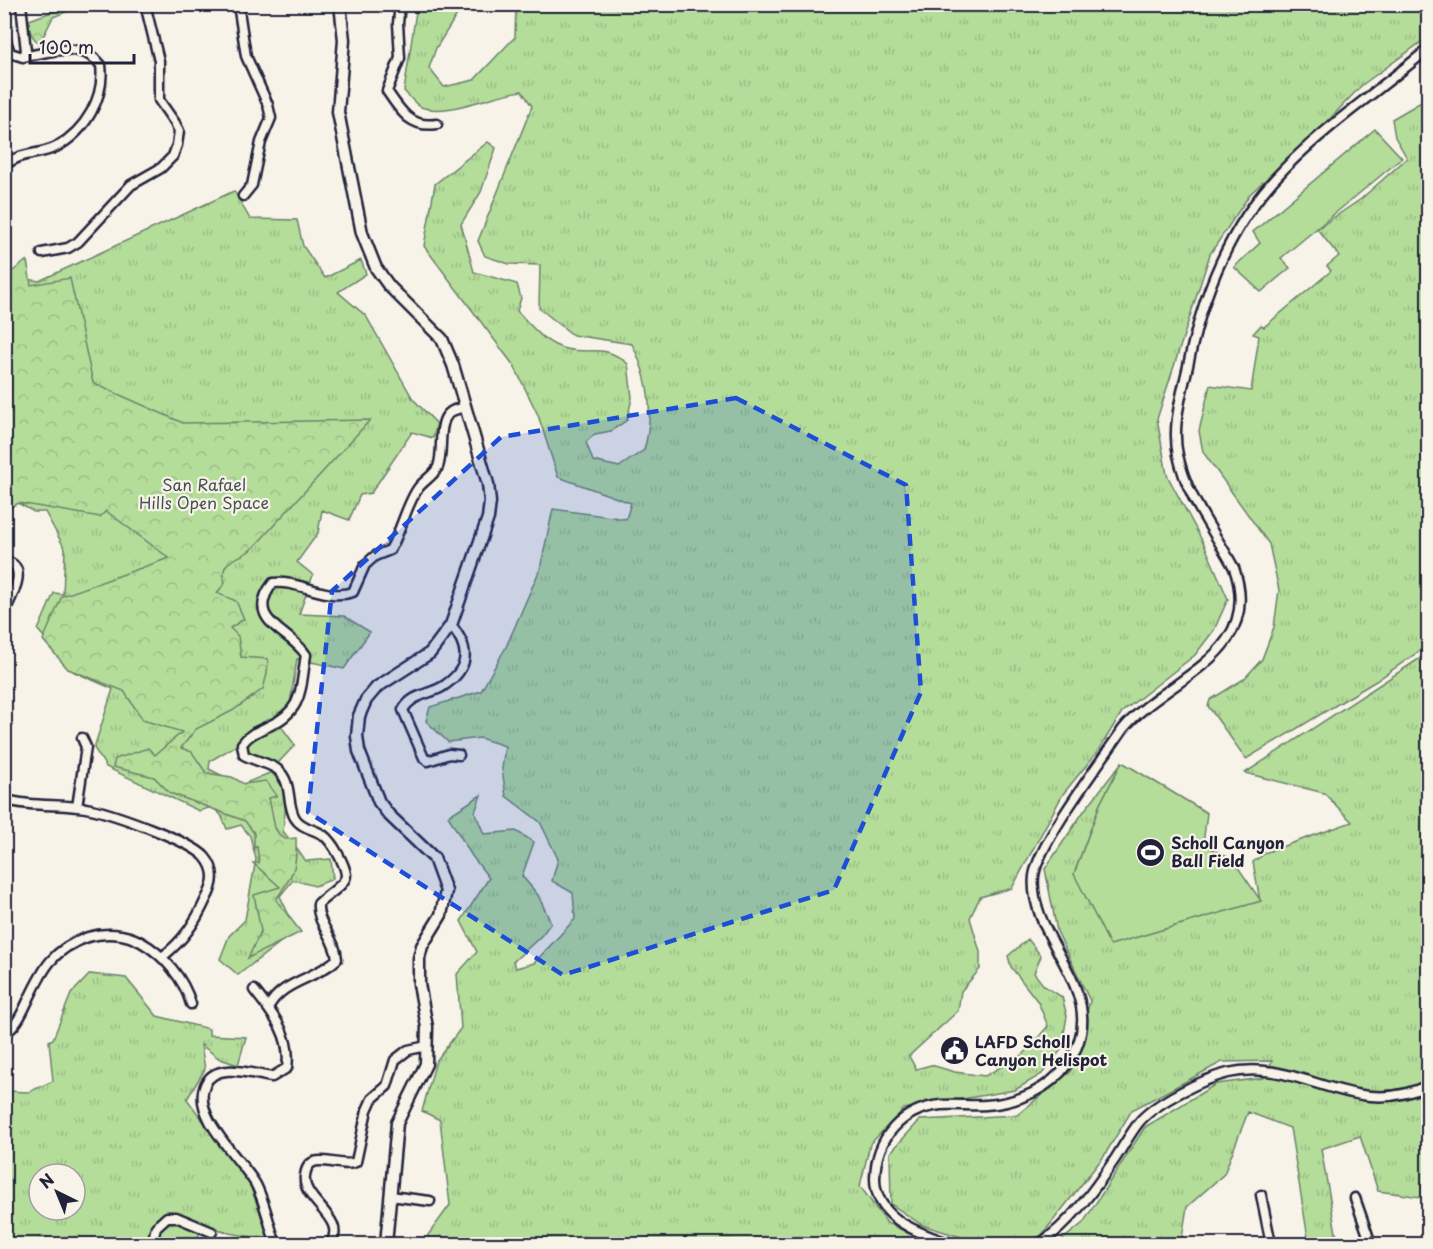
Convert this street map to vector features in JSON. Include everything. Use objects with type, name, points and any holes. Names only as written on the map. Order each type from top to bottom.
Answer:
[{"type":"main road","points":[[340,4],[344,40],[338,112],[362,232],[376,268],[389,286],[442,339],[486,474],[490,502],[488,518],[451,625],[430,653],[377,687],[366,699],[359,716],[357,736],[359,751],[379,802],[389,815],[434,858],[446,891],[441,915],[422,946],[419,958],[427,1046],[426,1064],[397,1123],[386,1245]]},
{"type":"street","points":[[21,4],[26,51],[23,57]]},
{"type":"street","points":[[42,253],[68,248],[78,242],[131,185],[161,168],[173,156],[179,131],[159,100],[159,61],[145,4]]},
{"type":"street","points":[[238,4],[246,56],[268,105],[271,118],[261,142],[252,185],[243,196]]},
{"type":"street","points":[[400,4],[398,24],[400,58],[387,91],[413,123],[423,126],[437,124]]},
{"type":"street","points":[[4,34],[10,53],[23,57],[67,49],[84,51],[100,65],[102,75],[95,107],[88,119],[58,146],[22,154],[4,166]]},
{"type":"street","points":[[951,1245],[903,1226],[884,1206],[875,1183],[880,1146],[895,1126],[914,1112],[943,1105],[987,1105],[1020,1097],[1047,1086],[1070,1060],[1080,1032],[1079,1002],[1071,973],[1039,918],[1033,890],[1037,862],[1123,729],[1138,712],[1217,654],[1234,627],[1239,611],[1241,596],[1237,575],[1188,491],[1176,438],[1177,417],[1196,327],[1214,273],[1252,208],[1284,168],[1316,138],[1428,49]]},
{"type":"street","points":[[268,1008],[278,992],[285,987],[327,969],[337,959],[336,948],[317,913],[318,904],[344,882],[346,874],[333,847],[323,835],[307,829],[296,819],[284,777],[277,769],[244,755],[242,744],[248,735],[291,713],[300,698],[306,655],[300,647],[274,628],[266,616],[263,605],[266,592],[273,583],[284,582],[318,592],[345,594],[353,592],[365,565],[375,556],[390,550],[418,488],[438,466],[443,421],[448,413],[466,408]]},
{"type":"street","points":[[4,561],[15,564],[18,569],[18,580],[4,613]]},
{"type":"street","points":[[451,625],[463,640],[465,658],[460,667],[441,687],[413,698],[403,710],[424,758],[428,761],[449,754],[459,754]]},
{"type":"street","points":[[76,807],[86,747],[82,738]]},
{"type":"street","points":[[4,799],[76,807],[114,815],[184,844],[203,855],[213,874],[213,886],[191,928],[177,945],[162,957]]},
{"type":"street","points":[[4,1034],[17,1022],[48,963],[59,950],[96,935],[131,936],[162,957],[187,989],[191,1004]]},
{"type":"street","points":[[254,990],[284,1033],[290,1052],[287,1068],[272,1077],[231,1071],[217,1072],[207,1080],[201,1094],[202,1107],[256,1185],[276,1245]]},
{"type":"street","points":[[330,1245],[334,1230],[331,1220],[306,1189],[306,1169],[310,1164],[323,1159],[351,1164],[356,1162],[372,1099],[387,1086],[395,1060],[408,1050],[427,1046]]},
{"type":"street","points":[[1039,1245],[1075,1211],[1140,1121],[1168,1100],[1218,1076],[1246,1071],[1278,1074],[1378,1098],[1401,1096],[1428,1085]]},
{"type":"street","points":[[1261,1195],[1271,1245]]},
{"type":"street","points":[[390,1196],[430,1201]]},
{"type":"street","points":[[1355,1198],[1371,1245]]},
{"type":"street","points":[[152,1245],[156,1227],[167,1216],[176,1217],[212,1232]]},
{"type":"highlighted area","points":[[736,398],[906,485],[921,692],[834,890],[563,975],[308,812],[332,591],[501,437]]},
{"type":"green space","points":[[71,5],[83,5],[53,17],[40,43],[34,39],[29,20]]},
{"type":"green space","points":[[417,5],[463,5],[436,48],[429,68],[444,87],[474,80],[515,37],[516,5],[1428,5],[1428,37],[1362,85],[1322,127],[1250,194],[1210,254],[1157,419],[1167,475],[1205,546],[1228,599],[1214,630],[1195,655],[1122,712],[1098,751],[1063,794],[1012,888],[980,897],[970,918],[980,952],[980,969],[961,991],[958,1011],[909,1056],[916,1069],[931,1065],[955,1072],[985,1076],[1024,1054],[1048,1026],[1038,1002],[1011,967],[1008,956],[1028,939],[1041,956],[1034,973],[1044,986],[1062,997],[1067,1016],[1061,1050],[1042,1074],[1015,1090],[904,1109],[870,1144],[860,1186],[887,1223],[932,1244],[426,1244],[428,1235],[450,1205],[440,1120],[422,1111],[436,1061],[461,1028],[457,974],[477,952],[461,921],[489,878],[472,856],[448,816],[481,795],[475,812],[484,834],[516,831],[534,842],[522,876],[538,895],[551,923],[541,936],[513,962],[516,968],[534,963],[575,919],[573,893],[552,881],[558,859],[540,822],[506,796],[502,769],[505,746],[480,738],[448,742],[426,721],[430,707],[481,691],[506,647],[540,569],[553,509],[626,519],[631,503],[558,477],[538,415],[514,366],[424,246],[435,184],[488,142],[496,148],[481,192],[461,224],[474,272],[517,284],[521,298],[517,311],[551,343],[575,351],[605,352],[628,364],[632,398],[627,420],[611,431],[595,434],[586,442],[593,461],[619,467],[644,450],[650,409],[643,370],[632,344],[573,335],[539,308],[540,265],[509,264],[485,256],[478,241],[532,106],[522,91],[444,109],[421,107],[417,104],[404,91]]},
{"type":"green space","points":[[1428,98],[1428,645],[1376,681],[1246,759],[1208,706],[1210,700],[1244,679],[1262,659],[1274,627],[1279,590],[1269,544],[1203,452],[1199,431],[1210,385],[1251,391],[1259,336],[1253,334],[1261,325],[1264,327],[1331,271],[1327,266],[1339,256],[1317,229],[1361,199],[1407,158],[1395,137],[1392,119]]},
{"type":"green space","points":[[1375,129],[1402,158],[1281,258],[1290,268],[1261,292],[1234,267],[1260,243],[1253,232]]},
{"type":"green space","points":[[234,191],[250,219],[297,220],[303,246],[325,278],[361,260],[366,274],[338,292],[366,316],[413,399],[437,424],[433,438],[412,432],[371,493],[360,495],[349,520],[322,510],[318,533],[297,562],[313,575],[299,614],[344,616],[370,632],[344,669],[297,659],[290,704],[274,717],[295,745],[277,764],[235,746],[210,761],[209,769],[241,785],[272,772],[287,794],[283,831],[306,861],[331,859],[333,879],[315,886],[293,880],[280,896],[296,930],[238,975],[220,959],[229,936],[245,920],[256,859],[250,836],[241,825],[227,829],[221,815],[212,807],[199,811],[106,767],[94,748],[113,689],[74,672],[38,630],[54,593],[63,594],[65,549],[45,512],[34,512],[16,502],[5,515],[4,275],[39,281]]},
{"type":"green space","name":"San Rafael Hills Open Space","points":[[27,260],[31,285],[70,278],[93,383],[183,423],[370,420],[255,546],[227,564],[224,574],[225,583],[217,593],[236,601],[244,619],[230,628],[238,636],[241,657],[268,659],[267,674],[263,689],[232,711],[196,729],[181,748],[192,752],[206,773],[232,777],[244,784],[266,781],[277,796],[269,798],[275,828],[280,836],[286,839],[296,838],[293,872],[276,900],[301,932],[248,958],[261,931],[254,895],[280,887],[253,863],[259,863],[257,846],[254,848],[254,833],[245,821],[170,793],[154,777],[113,767],[115,759],[148,748],[155,755],[182,732],[143,720],[124,691],[68,669],[43,640],[62,596],[169,558],[106,511],[100,517],[19,503],[5,509],[5,277]]},
{"type":"green space","points":[[1428,653],[1428,1198],[1378,1191],[1360,1136],[1321,1149],[1338,1244],[1309,1244],[1290,1128],[1248,1112],[1224,1174],[1187,1207],[1181,1244],[1057,1244],[1083,1223],[1145,1127],[1216,1084],[1263,1078],[1272,1061],[1222,1062],[1132,1110],[1104,1156],[1041,1236],[1011,1244],[984,1244],[922,1225],[891,1204],[890,1153],[920,1120],[1017,1115],[1070,1072],[1090,1001],[1057,931],[1045,869],[1084,811],[1122,762],[1100,804],[1074,874],[1260,901],[1253,862],[1267,852],[1352,822],[1324,793],[1245,773]]},
{"type":"green space","name":"Scholl Canyon Ball Field","points":[[1122,762],[1207,813],[1203,844],[1233,860],[1261,901],[1110,945],[1074,874],[1100,804]]},
{"type":"green space","points":[[90,974],[126,978],[157,1016],[209,1029],[209,1035],[246,1037],[238,1065],[220,1059],[201,1045],[205,1069],[187,1099],[250,1185],[270,1240],[229,1233],[201,1223],[197,1244],[5,1244],[4,1091],[29,1092],[53,1081],[49,1041],[53,1039],[71,994]]},
{"type":"place","name":"Scholl Canyon Ball Field","points":[[1150,852]]},
{"type":"place","name":"LAFD Scholl Canyon Helispot","points":[[954,1051]]}]
